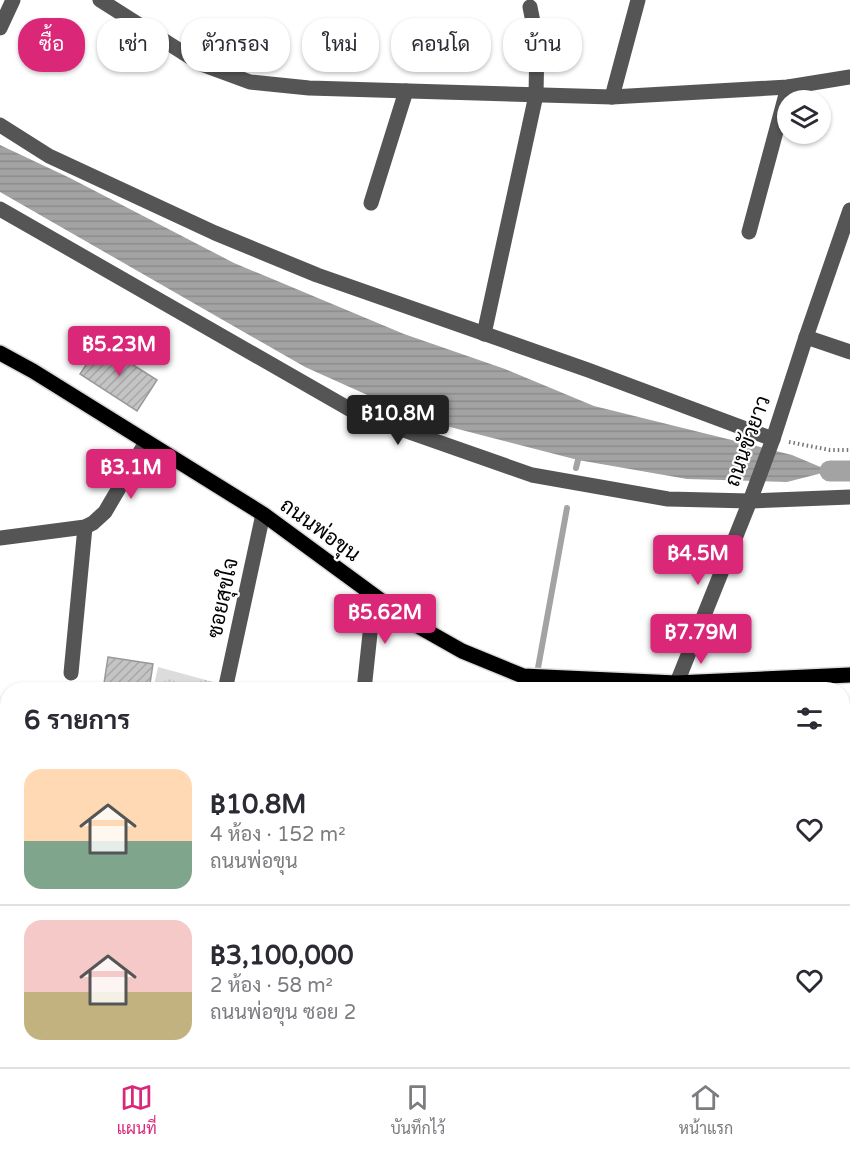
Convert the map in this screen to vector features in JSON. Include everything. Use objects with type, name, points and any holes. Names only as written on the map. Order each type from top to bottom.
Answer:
[{"type":"main road","name":"ถนนพ่อขุน","points":[[0,353],[33,371],[263,514],[409,621],[462,651],[523,676],[620,682]]},
{"type":"main road","name":"ถนนพ่อขุน","points":[[739,682],[850,675]]},
{"type":"street","points":[[0,28],[13,0]]},
{"type":"street","points":[[100,0],[201,64],[250,82],[309,88],[612,97],[788,87],[850,77]]},
{"type":"street","points":[[612,97],[638,0]]},
{"type":"street","points":[[484,334],[536,95],[537,42],[530,6]]},
{"type":"street","points":[[749,232],[788,87]]},
{"type":"street","points":[[371,203],[406,91]]},
{"type":"street","points":[[0,125],[49,156],[215,233],[317,275],[588,370],[773,439]]},
{"type":"street","points":[[0,209],[358,414],[532,475],[668,499],[750,501],[850,497]]},
{"type":"street","name":"ถนนขัวยาว","points":[[677,682],[773,439],[850,210]]},
{"type":"street","points":[[806,337],[850,352]]},
{"type":"street","points":[[0,538],[85,527],[93,523],[105,512],[146,442]]},
{"type":"street","name":"ซอยสุขใจ","points":[[227,682],[263,514]]},
{"type":"street","points":[[71,673],[85,527]]},
{"type":"street","points":[[365,682],[374,596]]},
{"type":"path","points":[[773,439],[830,450],[850,450]]},
{"type":"green space","points":[[158,667],[213,682],[155,682]]},
{"type":"shaded area","points":[[0,145],[70,178],[234,263],[404,334],[505,369],[594,406],[792,455],[830,471],[787,482],[687,479],[578,460],[423,420],[305,367],[0,192]]},
{"type":"building","points":[[100,344],[157,380],[137,411],[80,374]]},
{"type":"building","points":[[108,657],[153,664],[150,682],[104,682]]},
{"type":"waterway","points":[[576,468],[578,460]]},
{"type":"waterway","points":[[830,471],[850,471]]},
{"type":"waterway","points":[[535,682],[567,508]]}]
